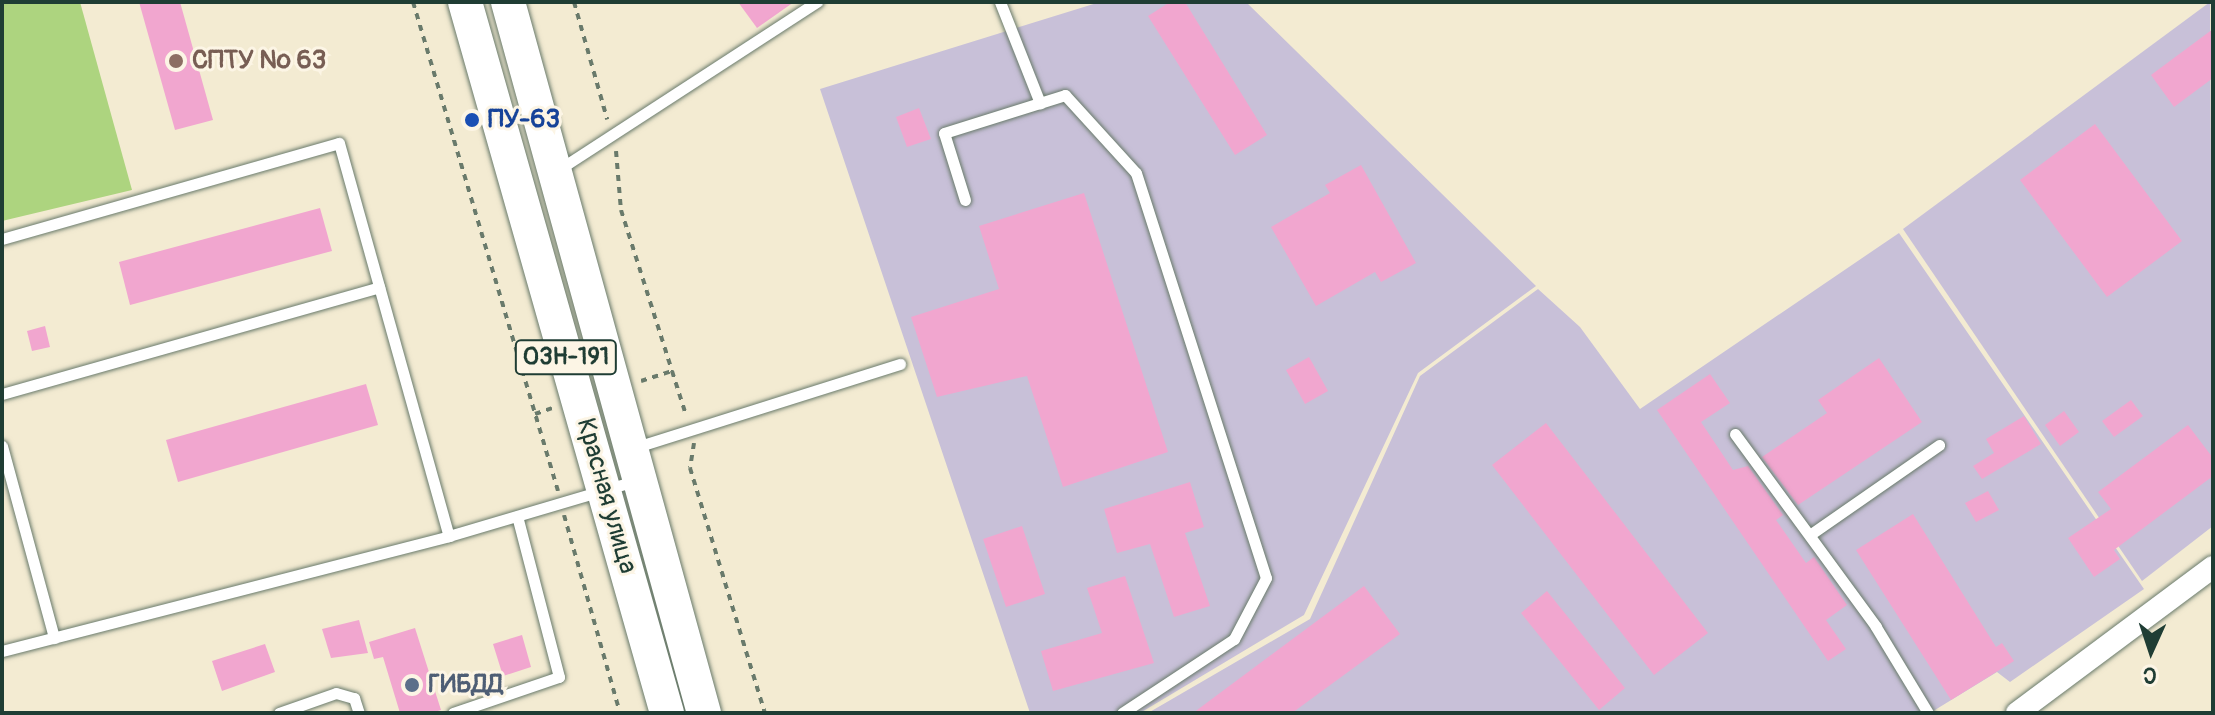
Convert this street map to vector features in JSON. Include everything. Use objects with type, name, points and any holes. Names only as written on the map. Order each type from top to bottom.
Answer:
[{"type":"main road","name":"Красная улица","points":[[465,2],[667,713]]},
{"type":"main road","name":"Красная улица","points":[[508,2],[704,713]]},
{"type":"street","points":[[2017,713],[2213,567]]},
{"type":"lane","points":[[554,172],[817,2]]},
{"type":"lane","points":[[1000,2],[1040,103]]},
{"type":"lane","points":[[965,200],[944,133],[1065,95],[1136,173],[1266,578],[1234,639],[1122,713]]},
{"type":"lane","points":[[2,239],[339,143],[449,536]]},
{"type":"lane","points":[[2,394],[379,287]]},
{"type":"lane","points":[[2,651],[562,504],[605,490],[634,464],[690,430],[900,364]]},
{"type":"lane","points":[[1735,434],[1811,534],[1928,713]]},
{"type":"lane","points":[[1811,534],[1939,445]]},
{"type":"lane","points":[[2,446],[54,638]]},
{"type":"lane","points":[[453,713],[559,677],[517,516]]},
{"type":"lane","points":[[279,713],[295,710],[336,693],[354,698],[359,713]]},
{"type":"path","points":[[413,2],[562,504],[620,713]]},
{"type":"path","points":[[574,2],[620,164],[621,210],[694,443],[690,468],[765,713]]},
{"type":"path","points":[[614,389],[672,371]]},
{"type":"path","points":[[535,414],[579,400]]},
{"type":"shaded area","points":[[1100,2],[1246,2],[1536,286],[1418,373],[1304,615],[1140,713],[1030,713],[820,89]]},
{"type":"shaded area","points":[[2210,2],[2213,526],[2142,581],[1903,229]]},
{"type":"shaded area","points":[[1899,233],[2144,589],[2010,682],[1997,672],[1930,713],[1148,713],[1310,619],[1420,376],[1538,289],[1580,327],[1640,409]]},
{"type":"green space","points":[[2,2],[80,2],[132,190],[2,221]]},
{"type":"building","name":"СПТУ № 63","points":[[139,2],[180,2],[213,120],[175,130]]},
{"type":"building","points":[[738,2],[794,2],[757,28]]},
{"type":"building","points":[[1170,2],[1185,2],[1267,135],[1235,155],[1148,16]]},
{"type":"building","points":[[2213,29],[2213,78],[2174,107],[2151,75]]},
{"type":"building","points":[[919,108],[931,139],[907,147],[896,117]]},
{"type":"building","points":[[2095,124],[2182,241],[2107,297],[2020,180]]},
{"type":"building","points":[[1361,165],[1416,263],[1381,282],[1375,272],[1316,306],[1271,227],[1330,193],[1325,185]]},
{"type":"building","points":[[1084,193],[1168,452],[1063,487],[1027,376],[937,397],[911,317],[999,289],[979,226]]},
{"type":"building","points":[[320,208],[332,251],[130,305],[119,262]]},
{"type":"building","points":[[45,326],[50,347],[32,351],[27,331]]},
{"type":"building","points":[[1309,357],[1328,391],[1305,404],[1286,370]]},
{"type":"building","points":[[1879,358],[1922,422],[1798,505],[1762,457],[1827,413],[1818,400]]},
{"type":"building","points":[[1710,374],[1730,403],[1701,422],[1733,470],[1748,466],[1783,515],[1776,520],[1806,563],[1814,557],[1847,605],[1826,620],[1846,649],[1828,661],[1657,410]]},
{"type":"building","points":[[366,384],[378,425],[178,482],[166,440]]},
{"type":"building","points":[[2131,400],[2143,416],[2114,437],[2102,421]]},
{"type":"building","points":[[2064,411],[2079,432],[2060,446],[2045,425]]},
{"type":"building","points":[[2024,416],[2041,444],[1982,479],[1973,466],[1994,453],[1986,439]]},
{"type":"building","points":[[1546,423],[1708,633],[1654,675],[1492,465]]},
{"type":"building","points":[[2188,425],[2213,458],[2213,476],[2114,550],[2120,559],[2094,577],[2068,538],[2111,509],[2098,492]]},
{"type":"building","points":[[1190,482],[1204,527],[1185,533],[1210,606],[1174,617],[1150,544],[1117,553],[1104,509]]},
{"type":"building","points":[[1988,491],[1999,510],[1976,522],[1965,503]]},
{"type":"building","points":[[1913,514],[1996,647],[2002,643],[2014,661],[1951,700],[1856,550]]},
{"type":"building","points":[[1022,526],[1045,594],[1006,607],[983,539]]},
{"type":"building","points":[[1125,576],[1154,663],[1053,691],[1041,651],[1102,633],[1087,588]]},
{"type":"building","points":[[1364,586],[1400,634],[1292,713],[1193,713]]},
{"type":"building","points":[[1547,591],[1625,688],[1599,710],[1521,613]]},
{"type":"building","points":[[359,620],[368,653],[331,658],[322,629]]},
{"type":"building","name":"ГИБДД","points":[[415,628],[441,710],[431,713],[400,713],[383,657],[374,659],[369,642]]},
{"type":"building","points":[[522,635],[531,667],[503,676],[493,644]]},
{"type":"building","points":[[265,644],[275,672],[222,691],[212,661]]},
{"type":"place","name":"СПТУ № 63","points":[[176,61]]},
{"type":"place","name":"ПУ-63","points":[[472,120]]},
{"type":"place","name":"ГИБДД","points":[[412,685]]}]
